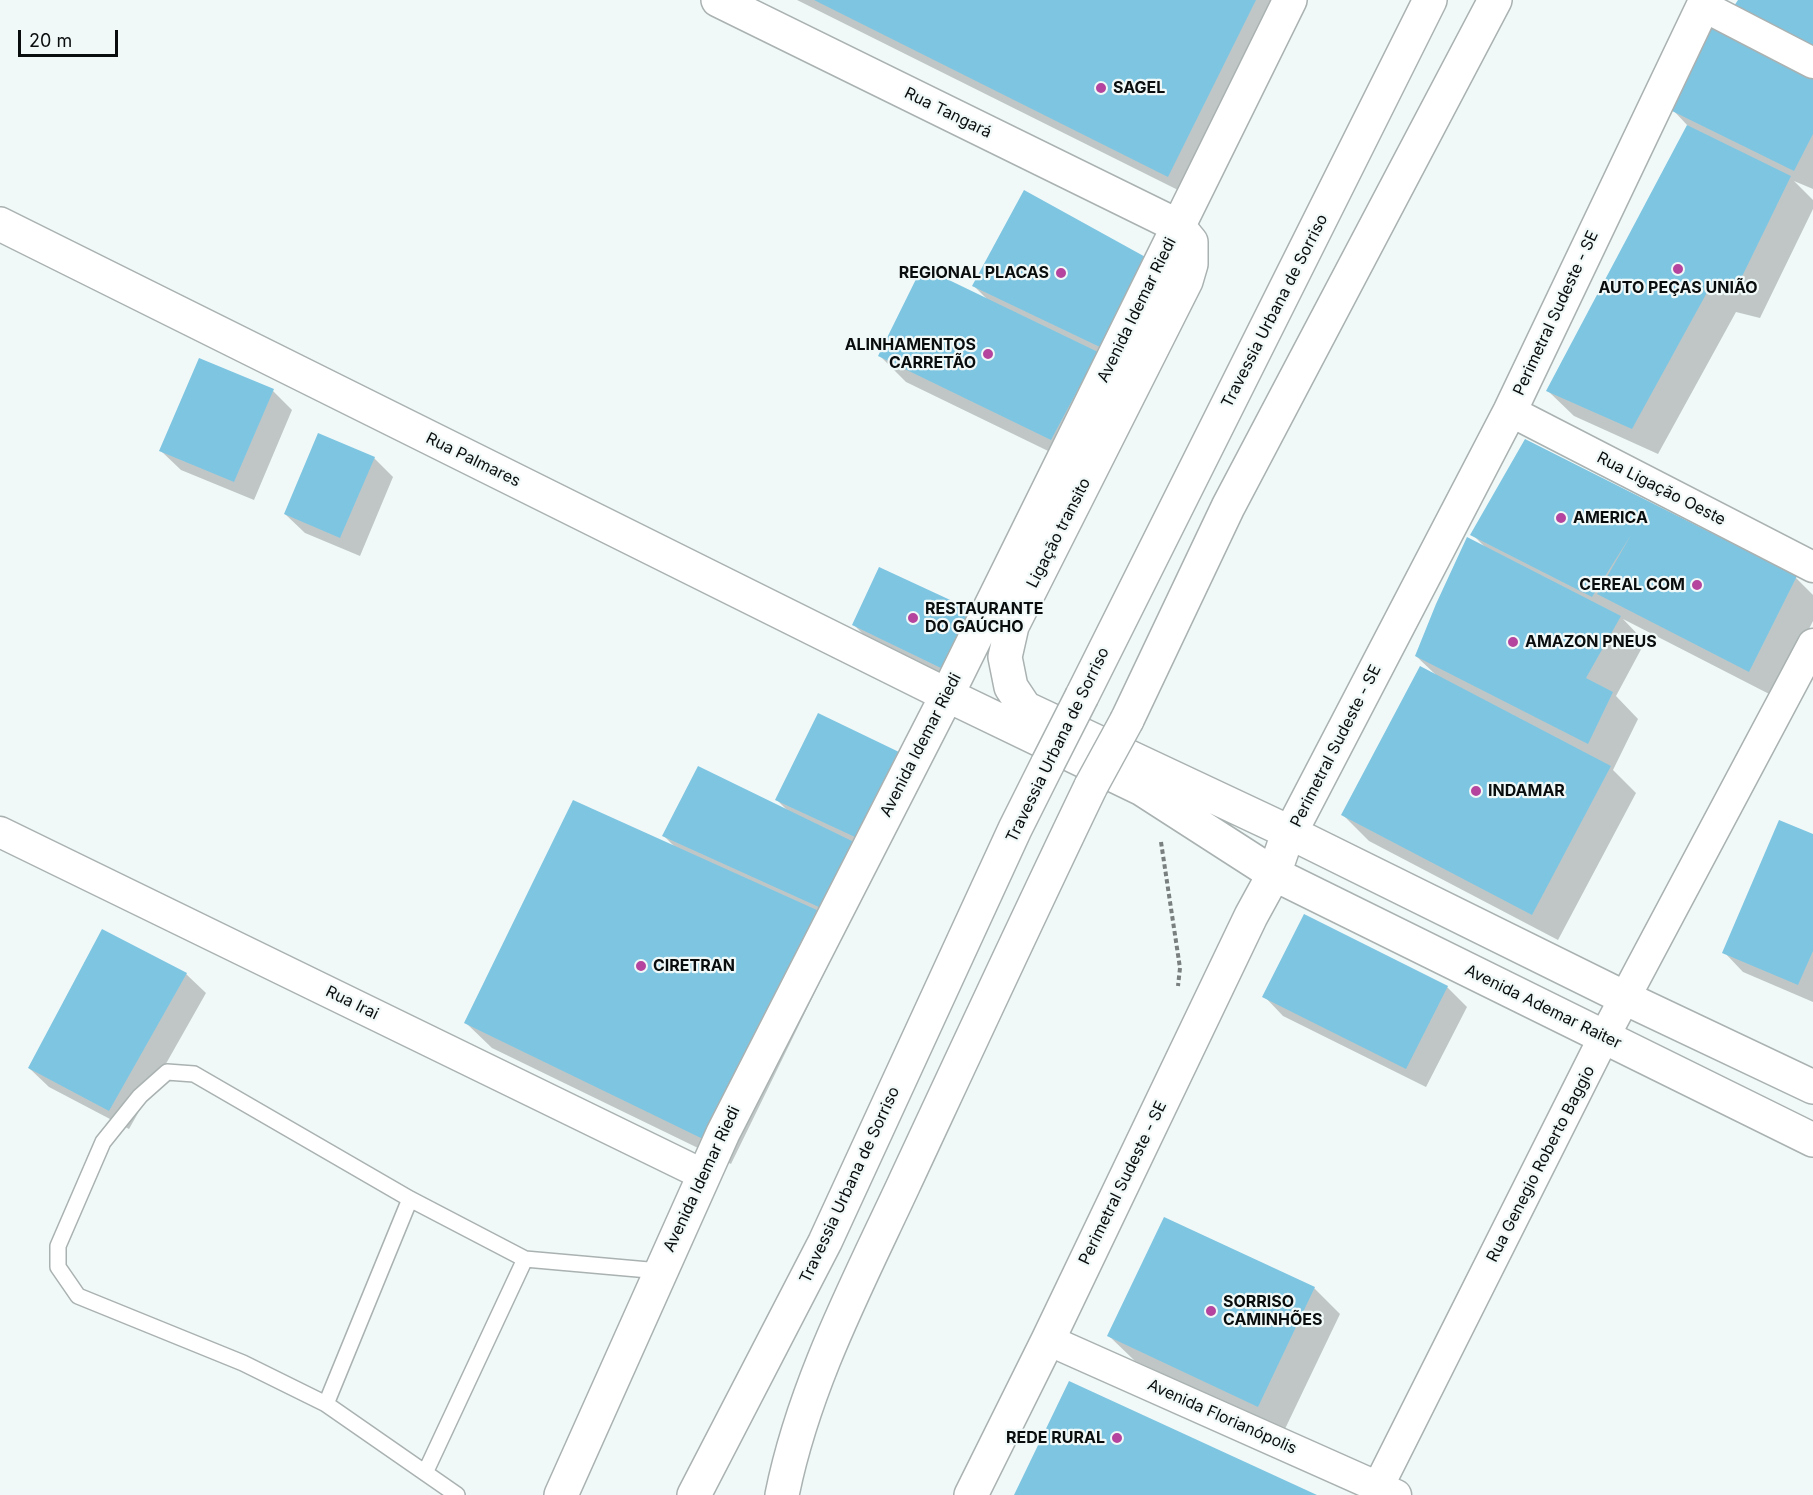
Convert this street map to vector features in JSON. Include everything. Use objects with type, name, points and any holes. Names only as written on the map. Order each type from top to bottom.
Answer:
[{"type":"main road","name":"Rua Tangará","points":[[718,0],[1178,226]]},
{"type":"main road","name":"Avenida Idemar Riedi","points":[[561,1495],[660,1271],[738,1103],[947,695],[1290,0]]},
{"type":"main road","name":"Travessia Urbana de Sorriso","points":[[694,1495],[825,1242],[1015,829],[1430,0]]},
{"type":"main road","points":[[782,1495],[796,1436],[813,1386],[865,1268],[1090,786],[1127,720],[1228,507],[1495,0]]},
{"type":"main road","name":"Perimetral Sudeste - SE","points":[[971,1495],[1048,1340],[1251,916],[1274,874],[1284,845],[1510,411],[1704,3]]},
{"type":"main road","name":"Rua Palmares","points":[[0,224],[947,695],[1142,789],[1274,874]]},
{"type":"main road","name":"Ligação transito","points":[[1178,226],[1191,242],[1191,264],[1185,281],[1012,626],[1005,657],[1011,687],[1025,708],[1291,833]]},
{"type":"main road","points":[[1291,833],[1625,998],[1813,1087]]},
{"type":"main road","name":"Avenida Ademar Raiter","points":[[1274,874],[1813,1140]]},
{"type":"street","points":[[1704,3],[1813,63]]},
{"type":"street","name":"Rua Ligação Oeste","points":[[1510,411],[1813,567]]},
{"type":"street","name":"Rua Genegio Roberto Baggio","points":[[1382,1492],[1604,1037],[1813,644]]},
{"type":"street","name":"Rua Irai","points":[[0,832],[704,1175]]},
{"type":"street","name":"Avenida Florianópolis","points":[[1048,1340],[1382,1492]]},
{"type":"lane","points":[[457,1495],[326,1404],[243,1363],[78,1296],[58,1267],[58,1246],[103,1142],[140,1096],[167,1072],[194,1074],[410,1199],[525,1259],[660,1271]]},
{"type":"lane","points":[[326,1404],[410,1199]]},
{"type":"lane","points":[[425,1473],[525,1259]]},
{"type":"building","name":"SAGEL","points":[[814,0],[1256,0],[1168,177]]},
{"type":"building","points":[[1738,0],[1813,0],[1813,47],[1732,9]]},
{"type":"building","points":[[1712,27],[1813,78],[1813,134],[1794,171],[1670,110]]},
{"type":"building","name":"AUTO PEÇAS UNIÃO","points":[[1687,125],[1791,176],[1734,293],[1710,287],[1632,429],[1546,391]]},
{"type":"building","name":"REGIONAL PLACAS","points":[[1024,190],[1149,259],[1104,349],[972,286]]},
{"type":"building","name":"ALINHAMENTOS CARRETÃO","points":[[922,267],[1098,352],[1051,440],[878,356]]},
{"type":"building","points":[[199,358],[274,389],[234,482],[159,451]]},
{"type":"building","points":[[318,433],[375,457],[340,538],[284,514]]},
{"type":"building","points":[[1525,439],[1797,576],[1749,672],[1597,594],[1631,535],[1592,597],[1470,535]]},
{"type":"building","name":"AMAZON PNEUS","points":[[1467,537],[1621,616],[1586,678],[1613,692],[1588,744],[1415,656]]},
{"type":"building","name":"RESTAURANTE DO GAÚCHO","points":[[879,567],[974,611],[945,670],[852,625]]},
{"type":"building","name":"INDAMAR","points":[[1420,666],[1611,766],[1532,915],[1341,815]]},
{"type":"building","points":[[818,713],[899,752],[855,837],[775,800]]},
{"type":"building","points":[[698,766],[854,842],[821,908],[662,836]]},
{"type":"building","name":"CIRETRAN","points":[[573,800],[817,910],[705,1140],[464,1023]]},
{"type":"building","points":[[1779,820],[1813,834],[1813,951],[1798,985],[1722,953]]},
{"type":"building","points":[[1304,914],[1448,986],[1406,1069],[1262,997]]},
{"type":"building","points":[[102,929],[187,973],[109,1111],[28,1068]]},
{"type":"building","name":"SORRISO CAMINHÕES","points":[[1164,1217],[1315,1287],[1258,1407],[1107,1336]]},
{"type":"building","name":"REDE RURAL","points":[[1069,1381],[1317,1495],[1014,1495]]},
{"type":"place","name":"SAGEL","points":[[1101,88]]},
{"type":"place","name":"AUTO PEÇAS UNIÃO","points":[[1678,269]]},
{"type":"place","name":"REGIONAL PLACAS","points":[[1061,273]]},
{"type":"place","name":"ALINHAMENTOS CARRETÃO","points":[[988,354]]},
{"type":"place","name":"AMERICA","points":[[1561,518]]},
{"type":"place","name":"CEREAL COM","points":[[1697,585]]},
{"type":"place","name":"RESTAURANTE DO GAÚCHO","points":[[913,618]]},
{"type":"place","name":"AMAZON PNEUS","points":[[1513,642]]},
{"type":"place","name":"INDAMAR","points":[[1476,791]]},
{"type":"place","name":"CIRETRAN","points":[[641,966]]},
{"type":"place","name":"SORRISO CAMINHÕES","points":[[1211,1311]]},
{"type":"place","name":"REDE RURAL","points":[[1117,1438]]}]
